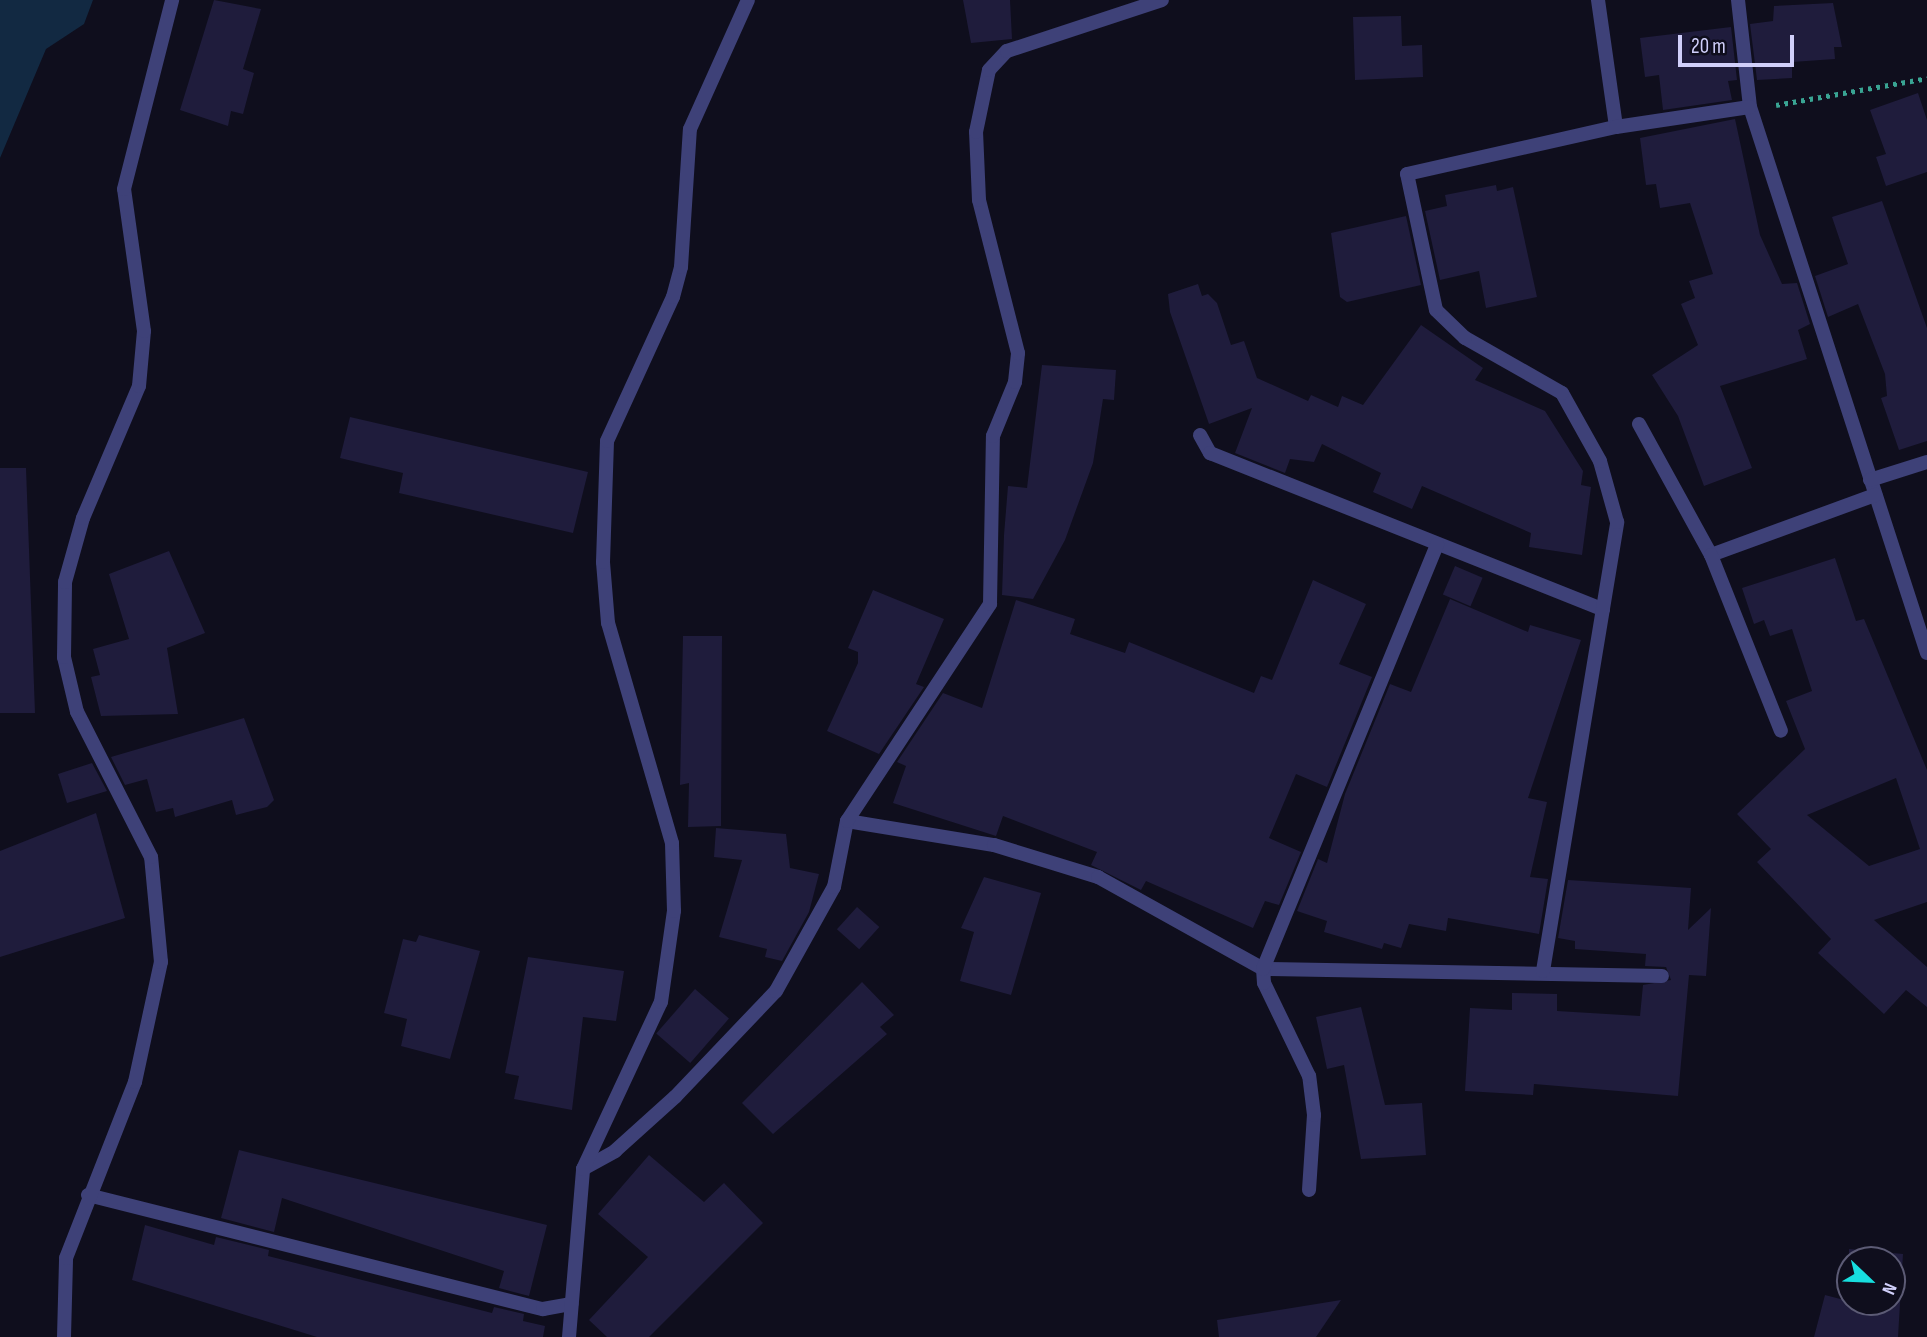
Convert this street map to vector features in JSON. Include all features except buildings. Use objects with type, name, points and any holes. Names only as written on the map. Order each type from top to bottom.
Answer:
[{"type":"street","points":[[64,1337],[66,1258],[88,1195],[135,1082],[161,962],[150,857],[74,701],[64,657],[65,582],[83,518],[139,386],[144,331],[124,189],[172,0]]},
{"type":"street","points":[[569,1337],[583,1169],[660,1002],[674,911],[672,843],[608,623],[603,562],[607,442],[673,297],[681,267],[690,130],[748,0]]},
{"type":"street","points":[[583,1169],[615,1151],[675,1097],[776,992],[834,887],[847,821],[990,604],[993,436],[1015,382],[1018,352],[979,200],[982,87],[1007,51],[1162,0]]},
{"type":"street","points":[[1598,0],[1616,127]]},
{"type":"street","points":[[1738,0],[1750,108],[1927,653]]},
{"type":"street","points":[[1543,971],[1617,522],[1600,461],[1562,393],[1465,338],[1436,310],[1407,174],[1616,127],[1750,108]]},
{"type":"street","points":[[1639,424],[1711,555],[1781,731]]},
{"type":"street","points":[[1200,435],[1210,453],[1603,609]]},
{"type":"street","points":[[1870,480],[1927,462]]},
{"type":"street","points":[[1711,555],[1875,495]]},
{"type":"street","points":[[1309,1190],[1314,1115],[1309,1076],[1264,983],[1263,969],[1437,544]]},
{"type":"street","points":[[847,821],[994,845],[1098,877],[1263,969],[1543,971],[1662,976]]},
{"type":"street","points":[[88,1195],[543,1309],[572,1304]]},
{"type":"path","points":[[1750,108],[1927,78]]},
{"type":"water","points":[[0,0],[93,0],[84,24],[46,49],[0,158]]}]
